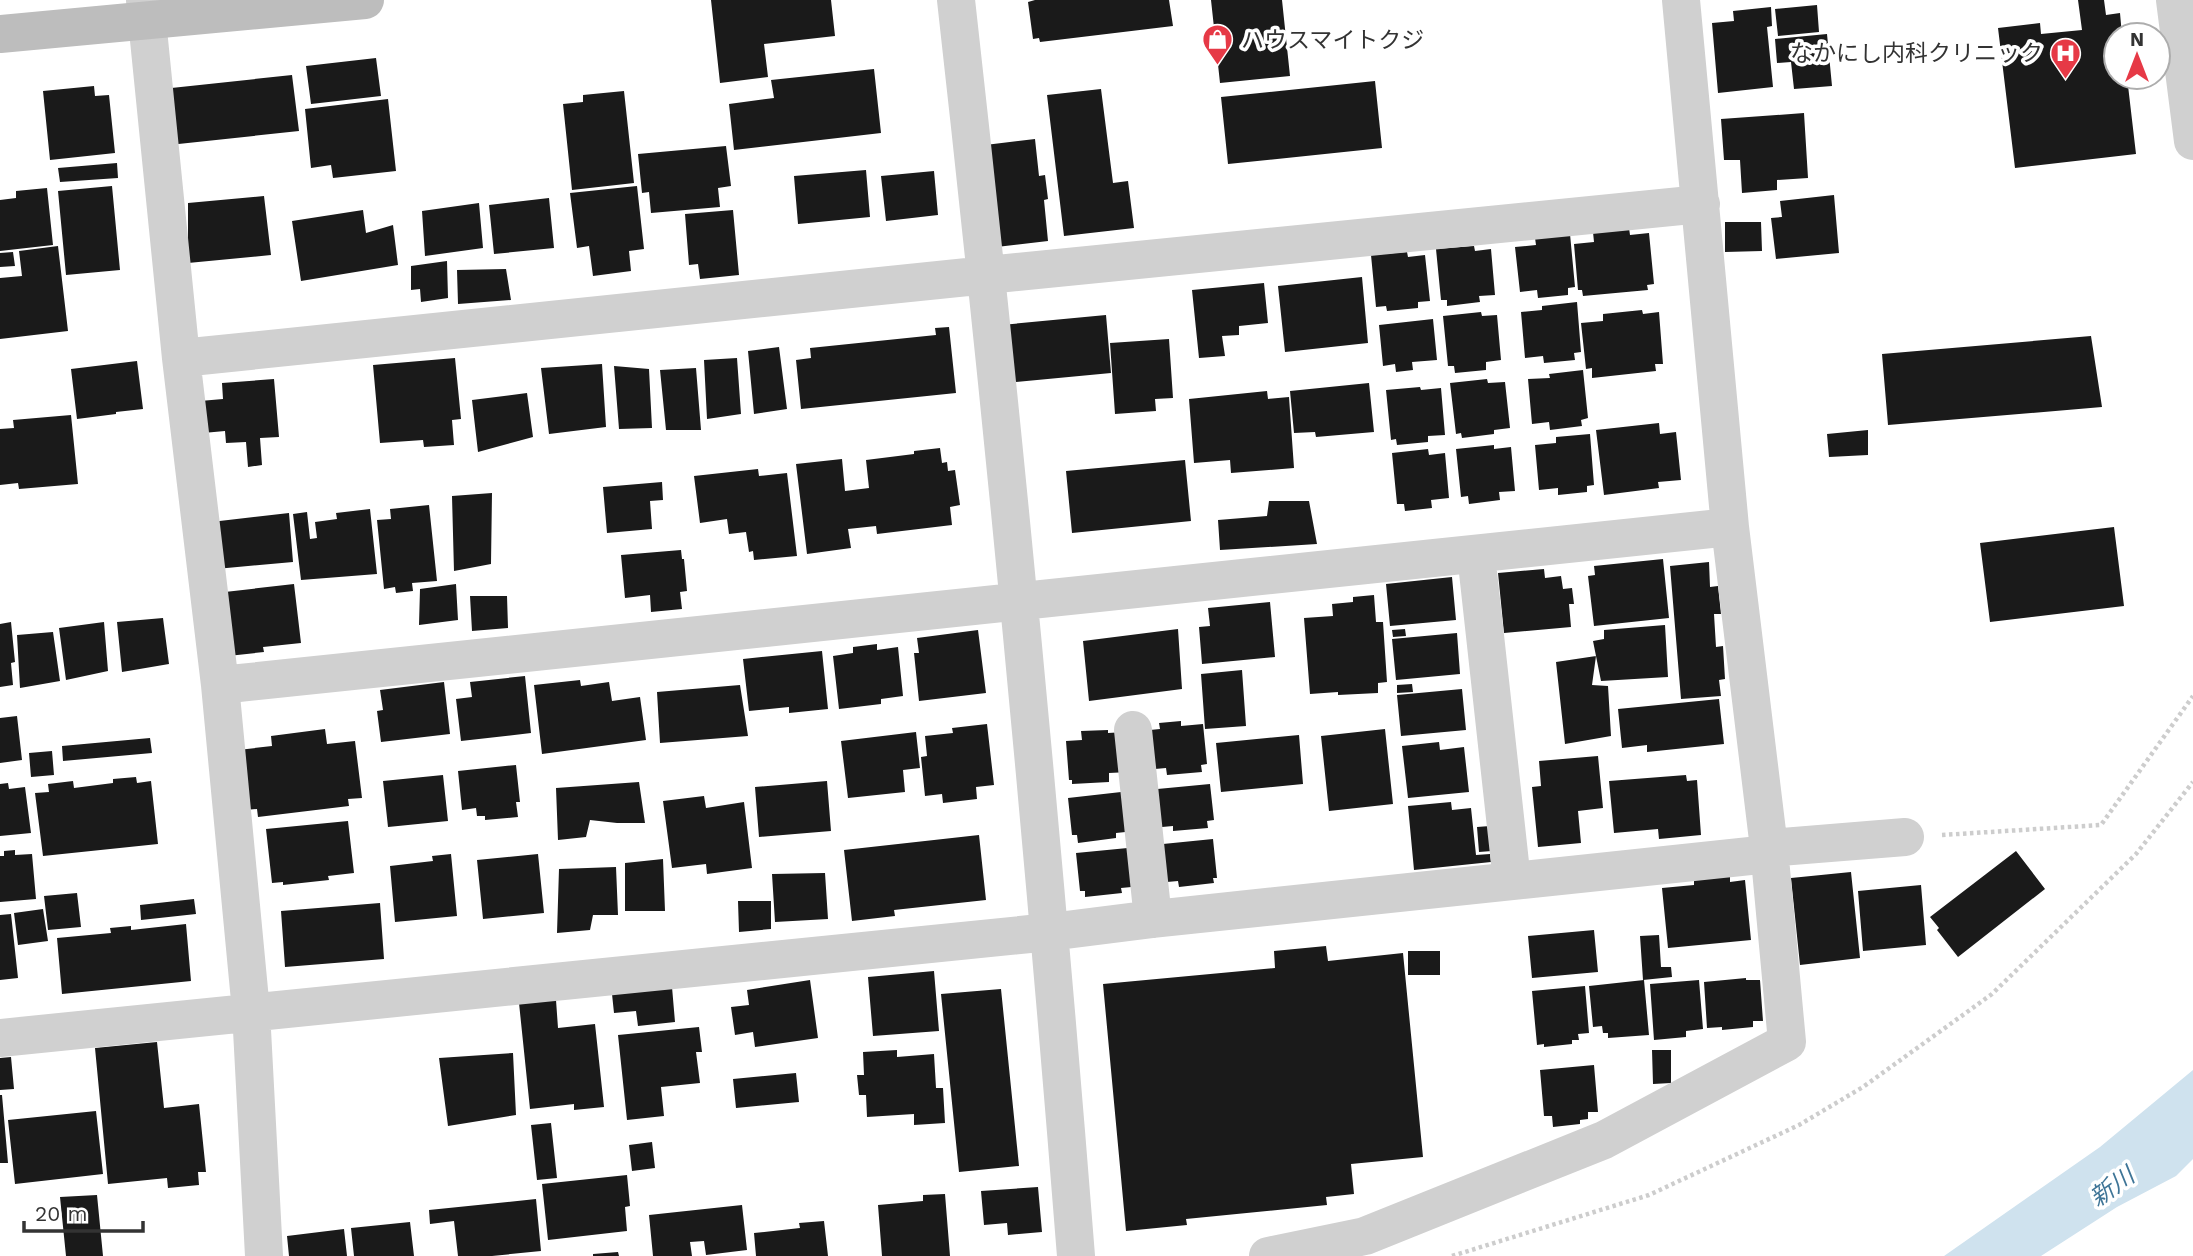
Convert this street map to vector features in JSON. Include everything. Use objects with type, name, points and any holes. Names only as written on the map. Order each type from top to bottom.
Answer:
[{"type":"street","points":[[0,34],[146,10],[365,0]]},
{"type":"street","points":[[956,0],[1020,600],[1076,1256]]},
{"type":"street","points":[[1268,1256],[1365,1236],[1604,1140],[1787,1042],[1769,851],[1730,527],[1681,0]]},
{"type":"street","points":[[2175,0],[2193,141]]},
{"type":"street","points":[[146,10],[181,358],[220,685],[251,1012],[264,1256]]},
{"type":"street","points":[[181,358],[1702,204]]},
{"type":"street","points":[[220,685],[1730,527]]},
{"type":"street","points":[[1476,554],[1512,881]]},
{"type":"street","points":[[1133,730],[1153,919]]},
{"type":"street","points":[[0,1038],[1050,932],[1905,837]]},
{"type":"path","points":[[1905,837],[2101,825],[2193,696]]},
{"type":"path","points":[[1452,1256],[1649,1195],[1799,1125],[1863,1087],[1992,994],[2136,854],[2193,782]]},
{"type":"water","name":"新川","points":[[2193,1070],[2193,1159],[2176,1176],[2117,1207],[2041,1256],[1944,1256],[2100,1147]]},
{"type":"building","points":[[711,0],[831,0],[835,36],[764,44],[768,77],[720,83]]},
{"type":"building","points":[[1169,0],[1173,26],[1040,42],[1039,38],[1033,39],[1028,2]]},
{"type":"building","points":[[1211,0],[1282,0],[1290,76],[1220,83]]},
{"type":"building","points":[[2078,0],[2104,0],[2106,15],[2120,13],[2121,21],[2102,21],[2102,91],[2129,91],[2136,154],[2015,168],[1998,28],[2040,23],[2041,34],[2082,30]]},
{"type":"building","points":[[1817,5],[1819,32],[1778,36],[1775,9]]},
{"type":"building","points":[[1771,7],[1772,26],[1767,27],[1773,87],[1718,93],[1712,23],[1734,21],[1733,11]]},
{"type":"building","points":[[1827,34],[1832,86],[1794,89],[1791,62],[1777,63],[1775,39]]},
{"type":"building","points":[[376,58],[381,96],[311,104],[306,66]]},
{"type":"building","points":[[874,69],[881,133],[734,150],[729,104],[774,98],[771,80]]},
{"type":"building","points":[[292,75],[299,131],[169,145],[162,89]]},
{"type":"building","points":[[1375,81],[1382,148],[1228,164],[1221,97]]},
{"type":"building","points":[[94,86],[95,96],[109,95],[115,153],[50,160],[43,91]]},
{"type":"building","points":[[1101,89],[1113,183],[1128,181],[1134,228],[1064,236],[1047,95]]},
{"type":"building","points":[[624,91],[634,183],[572,190],[563,104],[583,102],[583,95]]},
{"type":"building","points":[[388,99],[396,171],[333,178],[331,165],[311,168],[305,109]]},
{"type":"building","points":[[1804,113],[1808,178],[1777,180],[1777,190],[1742,193],[1740,160],[1724,160],[1721,119]]},
{"type":"building","points":[[1035,139],[1039,176],[1045,175],[1048,199],[1044,200],[1048,241],[988,248],[977,146]]},
{"type":"building","points":[[726,146],[731,186],[718,188],[720,207],[651,213],[649,192],[642,193],[638,154]]},
{"type":"building","points":[[117,163],[118,178],[60,182],[58,168]]},
{"type":"building","points":[[866,170],[870,217],[798,224],[794,176]]},
{"type":"building","points":[[934,171],[938,215],[886,221],[881,176]]},
{"type":"building","points":[[112,186],[120,270],[66,275],[58,191]]},
{"type":"building","points":[[637,186],[644,249],[629,251],[631,271],[593,276],[589,246],[577,248],[570,193]]},
{"type":"building","points":[[47,188],[53,245],[0,251],[0,200],[16,198],[16,191]]},
{"type":"building","points":[[1834,195],[1839,253],[1776,259],[1771,218],[1782,217],[1780,201]]},
{"type":"building","points":[[264,196],[271,255],[188,263],[188,203]]},
{"type":"building","points":[[549,198],[554,248],[494,254],[489,205]]},
{"type":"building","points":[[479,203],[483,248],[425,256],[422,211]]},
{"type":"building","points":[[363,210],[366,233],[393,225],[398,265],[301,281],[292,221]]},
{"type":"building","points":[[733,210],[739,275],[700,279],[698,264],[689,265],[685,214]]},
{"type":"building","points":[[1725,222],[1761,222],[1762,251],[1725,252]]},
{"type":"building","points":[[1629,228],[1630,235],[1649,233],[1654,284],[1647,285],[1648,290],[1583,296],[1582,290],[1578,290],[1574,244],[1594,242],[1593,232]]},
{"type":"building","points":[[1570,234],[1575,287],[1568,288],[1568,295],[1538,298],[1537,290],[1520,292],[1515,247],[1536,245],[1535,238]]},
{"type":"building","points":[[58,246],[68,331],[0,339],[0,278],[22,276],[19,251]]},
{"type":"building","points":[[1474,246],[1475,251],[1491,249],[1495,295],[1479,296],[1480,302],[1447,306],[1447,300],[1441,300],[1436,249]]},
{"type":"building","points":[[13,252],[15,266],[0,267],[0,253]]},
{"type":"building","points":[[1407,252],[1408,257],[1425,255],[1430,301],[1418,302],[1418,308],[1387,311],[1386,306],[1376,307],[1371,255]]},
{"type":"building","points":[[447,261],[448,298],[421,302],[420,289],[411,290],[411,266]]},
{"type":"building","points":[[506,269],[511,300],[458,304],[457,270]]},
{"type":"building","points":[[1362,277],[1368,343],[1285,352],[1278,286]]},
{"type":"building","points":[[1264,283],[1268,323],[1239,326],[1239,335],[1222,336],[1225,356],[1199,358],[1192,290]]},
{"type":"building","points":[[1577,302],[1581,352],[1574,353],[1575,360],[1544,363],[1543,356],[1525,358],[1521,312],[1542,310],[1542,306]]},
{"type":"building","points":[[1642,310],[1643,314],[1659,312],[1663,364],[1655,364],[1656,371],[1592,378],[1592,368],[1586,369],[1581,323],[1603,321],[1603,314]]},
{"type":"building","points":[[1481,312],[1482,316],[1497,315],[1501,360],[1486,362],[1486,370],[1455,373],[1454,366],[1448,366],[1443,316]]},
{"type":"building","points":[[1106,315],[1111,373],[1006,383],[1001,325]]},
{"type":"building","points":[[1433,319],[1437,360],[1412,362],[1413,370],[1396,372],[1395,364],[1383,366],[1379,325]]},
{"type":"building","points":[[949,327],[956,393],[801,409],[796,360],[811,358],[810,348],[936,335],[935,328]]},
{"type":"building","points":[[2091,336],[2102,407],[1888,425],[1882,354]]},
{"type":"building","points":[[1169,339],[1173,398],[1155,399],[1156,411],[1115,414],[1110,343]]},
{"type":"building","points":[[779,347],[787,409],[754,414],[748,351]]},
{"type":"building","points":[[455,358],[461,419],[452,420],[454,445],[424,447],[423,440],[380,443],[373,365]]},
{"type":"building","points":[[737,358],[741,414],[707,419],[704,360]]},
{"type":"building","points":[[137,361],[143,409],[77,419],[71,369]]},
{"type":"building","points":[[602,364],[606,427],[549,434],[541,368]]},
{"type":"building","points":[[614,366],[649,369],[652,428],[619,429]]},
{"type":"building","points":[[696,368],[701,430],[666,430],[660,370]]},
{"type":"building","points":[[1583,370],[1588,418],[1581,420],[1582,426],[1550,430],[1549,422],[1532,424],[1528,379],[1550,378],[1549,374]]},
{"type":"building","points":[[274,379],[279,437],[260,438],[262,465],[248,467],[246,442],[226,443],[225,431],[203,433],[200,401],[223,399],[222,383]]},
{"type":"building","points":[[1487,379],[1488,383],[1505,382],[1510,428],[1494,430],[1494,434],[1462,438],[1461,433],[1456,434],[1450,383]]},
{"type":"building","points":[[1369,383],[1374,432],[1316,437],[1315,432],[1294,433],[1290,391]]},
{"type":"building","points":[[1420,387],[1421,390],[1441,388],[1445,435],[1428,436],[1428,442],[1397,445],[1396,439],[1391,440],[1386,390]]},
{"type":"building","points":[[1267,391],[1268,399],[1289,397],[1294,468],[1231,473],[1230,460],[1194,463],[1189,399]]},
{"type":"building","points":[[527,393],[533,437],[478,452],[472,400]]},
{"type":"building","points":[[71,415],[78,484],[19,489],[18,483],[0,485],[0,429],[14,428],[13,420]]},
{"type":"building","points":[[1659,423],[1660,434],[1676,432],[1681,480],[1658,482],[1659,488],[1604,495],[1596,430]]},
{"type":"building","points":[[1868,430],[1868,455],[1829,457],[1827,434]]},
{"type":"building","points":[[1590,434],[1594,485],[1587,486],[1587,492],[1558,495],[1558,488],[1539,490],[1535,445],[1556,443],[1556,437]]},
{"type":"building","points":[[1494,445],[1494,449],[1511,447],[1515,491],[1499,492],[1500,500],[1469,504],[1468,496],[1461,497],[1456,449]]},
{"type":"building","points":[[940,448],[942,463],[947,462],[948,471],[955,470],[960,505],[950,507],[952,525],[877,534],[876,526],[848,529],[851,548],[807,554],[796,464],[842,459],[845,491],[869,488],[866,460]]},
{"type":"building","points":[[1428,449],[1429,455],[1445,453],[1449,498],[1431,500],[1432,508],[1405,511],[1404,504],[1397,504],[1392,453]]},
{"type":"building","points":[[1185,460],[1191,521],[1072,533],[1066,471]]},
{"type":"building","points":[[758,469],[759,476],[787,473],[797,556],[754,560],[753,551],[749,552],[746,532],[729,534],[727,519],[700,523],[694,476]]},
{"type":"building","points":[[662,482],[663,500],[650,501],[652,529],[607,533],[603,487]]},
{"type":"building","points":[[492,493],[491,564],[454,571],[452,496]]},
{"type":"building","points":[[1269,501],[1309,501],[1317,544],[1220,550],[1218,520],[1267,516]]},
{"type":"building","points":[[429,505],[437,581],[412,583],[413,591],[396,593],[395,587],[384,589],[377,520],[391,519],[390,509]]},
{"type":"building","points":[[370,509],[377,574],[301,580],[293,514],[307,512],[310,539],[317,538],[315,522],[337,519],[336,513]]},
{"type":"building","points":[[289,513],[293,562],[216,569],[211,522]]},
{"type":"building","points":[[2114,527],[2124,606],[1990,622],[1980,543]]},
{"type":"building","points":[[681,550],[687,591],[680,592],[682,609],[651,612],[650,595],[625,598],[621,555]]},
{"type":"building","points":[[1663,559],[1669,618],[1594,626],[1588,576],[1595,575],[1594,566]]},
{"type":"building","points":[[1709,562],[1710,587],[1718,586],[1721,614],[1714,614],[1716,647],[1723,646],[1725,679],[1719,680],[1721,696],[1681,699],[1670,566]]},
{"type":"building","points":[[1544,569],[1545,578],[1561,576],[1563,589],[1572,588],[1574,604],[1569,604],[1571,627],[1504,633],[1498,573]]},
{"type":"building","points":[[1452,577],[1456,620],[1390,626],[1386,584]]},
{"type":"building","points":[[294,584],[301,643],[263,647],[264,652],[228,656],[216,593]]},
{"type":"building","points":[[456,584],[458,620],[419,625],[420,589]]},
{"type":"building","points":[[1374,595],[1376,622],[1383,622],[1387,682],[1378,683],[1378,693],[1310,694],[1304,618],[1333,616],[1332,604],[1353,602],[1353,597]]},
{"type":"building","points":[[470,596],[507,596],[508,628],[472,631]]},
{"type":"building","points":[[1270,602],[1275,657],[1202,664],[1199,627],[1210,626],[1208,608]]},
{"type":"building","points":[[163,618],[169,664],[122,672],[117,622]]},
{"type":"building","points":[[11,622],[15,662],[11,663],[13,685],[0,687],[0,624]]},
{"type":"building","points":[[104,622],[108,671],[66,680],[59,628]]},
{"type":"building","points":[[1665,625],[1668,677],[1601,681],[1593,641],[1604,639],[1604,630]]},
{"type":"building","points":[[1178,629],[1182,689],[1089,701],[1083,641]]},
{"type":"building","points":[[1405,629],[1406,636],[1393,637],[1392,630]]},
{"type":"building","points":[[978,630],[986,693],[919,701],[914,653],[919,653],[917,638]]},
{"type":"building","points":[[53,632],[60,681],[20,688],[17,635]]},
{"type":"building","points":[[1457,633],[1460,674],[1396,680],[1392,639]]},
{"type":"building","points":[[877,644],[877,650],[898,647],[903,696],[881,699],[881,704],[839,709],[833,656],[853,653],[853,647]]},
{"type":"building","points":[[822,651],[828,709],[789,713],[789,707],[749,711],[743,659]]},
{"type":"building","points":[[1596,656],[1592,685],[1608,686],[1611,736],[1565,744],[1556,662]]},
{"type":"building","points":[[1242,670],[1246,726],[1205,729],[1201,674]]},
{"type":"building","points":[[525,676],[531,733],[461,741],[456,699],[472,697],[470,682]]},
{"type":"building","points":[[580,680],[581,686],[609,682],[612,701],[640,697],[646,740],[542,754],[534,685]]},
{"type":"building","points":[[444,682],[450,734],[381,742],[377,711],[383,710],[380,690]]},
{"type":"building","points":[[1412,684],[1413,692],[1397,693],[1397,685]]},
{"type":"building","points":[[740,685],[748,736],[660,743],[657,692]]},
{"type":"building","points":[[1462,689],[1466,730],[1401,736],[1397,695]]},
{"type":"building","points":[[1719,699],[1724,744],[1647,752],[1647,745],[1622,748],[1618,709]]},
{"type":"building","points":[[17,716],[22,760],[0,763],[0,718]]},
{"type":"building","points":[[1181,721],[1181,726],[1203,724],[1207,764],[1201,765],[1202,772],[1167,775],[1166,768],[1144,770],[1140,731],[1160,729],[1159,723]]},
{"type":"building","points":[[987,724],[994,785],[976,787],[977,799],[943,803],[942,794],[925,796],[921,757],[927,756],[925,736],[953,733],[952,728]]},
{"type":"building","points":[[325,729],[327,744],[355,741],[362,798],[348,799],[349,806],[258,817],[257,809],[245,810],[238,750],[272,746],[271,736]]},
{"type":"building","points":[[1385,729],[1393,804],[1329,811],[1321,736]]},
{"type":"building","points":[[1108,730],[1108,733],[1125,732],[1129,772],[1109,773],[1109,782],[1072,784],[1072,780],[1069,780],[1066,741],[1082,740],[1081,731]]},
{"type":"building","points":[[916,732],[920,768],[903,770],[905,792],[848,798],[841,741]]},
{"type":"building","points":[[1299,735],[1303,784],[1221,792],[1216,743]]},
{"type":"building","points":[[150,738],[152,753],[63,761],[62,746]]},
{"type":"building","points":[[1439,742],[1440,750],[1464,747],[1469,792],[1408,798],[1402,746]]},
{"type":"building","points":[[52,751],[54,775],[31,777],[29,753]]},
{"type":"building","points":[[1598,756],[1603,808],[1578,811],[1581,843],[1538,847],[1532,787],[1541,786],[1539,761]]},
{"type":"building","points":[[516,765],[520,802],[516,802],[518,817],[485,820],[485,816],[477,816],[476,808],[462,810],[458,771]]},
{"type":"building","points":[[443,775],[448,821],[388,827],[383,781]]},
{"type":"building","points":[[1686,775],[1687,781],[1697,780],[1701,835],[1659,839],[1658,829],[1614,833],[1609,781]]},
{"type":"building","points":[[136,777],[137,783],[151,781],[158,844],[43,856],[35,793],[49,792],[48,784],[73,781],[74,788]]},
{"type":"building","points":[[827,781],[831,831],[759,837],[755,787]]},
{"type":"building","points":[[639,782],[645,823],[590,820],[586,837],[558,840],[556,788]]},
{"type":"building","points":[[8,783],[9,789],[25,787],[31,833],[0,836],[0,784]]},
{"type":"building","points":[[1210,784],[1214,820],[1207,821],[1208,828],[1173,831],[1173,826],[1151,828],[1147,790]]},
{"type":"building","points":[[1130,791],[1135,831],[1116,833],[1116,838],[1078,843],[1077,835],[1072,835],[1068,798]]},
{"type":"building","points":[[704,796],[706,808],[744,802],[752,868],[707,874],[706,864],[672,868],[663,801]]},
{"type":"building","points":[[1451,802],[1452,810],[1471,808],[1476,855],[1490,854],[1491,862],[1414,870],[1408,806]]},
{"type":"building","points":[[348,821],[354,873],[328,876],[329,880],[283,885],[283,882],[272,883],[266,829]]},
{"type":"building","points":[[1490,826],[1492,851],[1479,852],[1477,827]]},
{"type":"building","points":[[979,835],[986,900],[894,910],[895,916],[852,921],[844,850]]},
{"type":"building","points":[[1213,839],[1217,878],[1213,878],[1214,883],[1179,887],[1178,881],[1156,883],[1153,845]]},
{"type":"building","points":[[1138,847],[1142,886],[1121,888],[1122,893],[1085,897],[1085,891],[1080,891],[1076,853]]},
{"type":"building","points":[[15,850],[15,855],[32,854],[36,899],[0,902],[0,856],[4,856],[4,851]]},
{"type":"building","points":[[2016,851],[2045,889],[1958,957],[1930,917]]},
{"type":"building","points":[[451,854],[457,916],[395,922],[390,866],[433,861],[432,856]]},
{"type":"building","points":[[538,854],[544,913],[483,919],[477,860]]},
{"type":"building","points":[[663,859],[665,911],[625,911],[625,863]]},
{"type":"building","points":[[616,867],[618,915],[593,915],[590,930],[557,933],[559,869]]},
{"type":"building","points":[[1851,872],[1860,958],[1800,965],[1791,878]]},
{"type":"building","points":[[825,873],[828,919],[775,922],[772,874]]},
{"type":"building","points":[[1730,876],[1730,882],[1745,880],[1751,940],[1668,948],[1662,888],[1694,885],[1694,880]]},
{"type":"building","points":[[1921,885],[1926,945],[1863,951],[1858,891]]},
{"type":"building","points":[[77,893],[81,927],[48,930],[44,896]]},
{"type":"building","points":[[194,899],[196,914],[141,920],[140,905]]},
{"type":"building","points":[[738,901],[771,901],[771,929],[739,932]]},
{"type":"building","points":[[380,903],[384,959],[285,967],[281,911]]},
{"type":"building","points":[[43,909],[48,941],[18,945],[14,913]]},
{"type":"building","points":[[11,914],[18,978],[0,980],[0,915]]},
{"type":"building","points":[[186,924],[191,981],[62,994],[57,938],[111,933],[110,928],[131,926],[131,930]]},
{"type":"building","points":[[1594,930],[1598,972],[1532,978],[1528,936]]},
{"type":"building","points":[[1659,935],[1661,967],[1671,967],[1672,977],[1643,980],[1640,936]]},
{"type":"building","points":[[1326,946],[1328,961],[1403,953],[1423,1157],[1351,1164],[1354,1194],[1326,1197],[1327,1205],[1186,1219],[1187,1225],[1126,1231],[1103,984],[1275,968],[1274,951]]},
{"type":"building","points":[[1408,951],[1440,951],[1440,975],[1408,975]]},
{"type":"building","points":[[934,971],[939,1031],[873,1036],[868,977]]},
{"type":"building","points":[[1746,978],[1760,980],[1763,1021],[1753,1021],[1753,1027],[1722,1030],[1722,1027],[1707,1028],[1704,982]]},
{"type":"building","points":[[810,980],[818,1038],[755,1047],[753,1032],[735,1035],[731,1007],[749,1005],[747,990]]},
{"type":"building","points":[[1644,980],[1649,1035],[1608,1038],[1608,1033],[1603,1033],[1602,1026],[1593,1027],[1589,986]]},
{"type":"building","points":[[1699,980],[1703,1029],[1686,1031],[1686,1037],[1654,1040],[1650,984]]},
{"type":"building","points":[[1585,986],[1589,1033],[1578,1034],[1579,1040],[1572,1040],[1572,1044],[1544,1047],[1544,1044],[1537,1045],[1532,991]]},
{"type":"building","points":[[672,987],[675,1022],[638,1026],[636,1011],[614,1013],[612,994]]},
{"type":"building","points":[[1001,989],[1019,1166],[959,1172],[941,994]]},
{"type":"building","points":[[556,1000],[558,1028],[595,1024],[604,1107],[574,1110],[574,1104],[530,1109],[519,1003]]},
{"type":"building","points":[[699,1027],[702,1052],[696,1052],[700,1083],[661,1087],[664,1116],[627,1120],[618,1035]]},
{"type":"building","points":[[157,1042],[164,1108],[199,1104],[206,1172],[198,1172],[199,1185],[168,1188],[167,1178],[108,1184],[95,1048]]},
{"type":"building","points":[[897,1050],[897,1057],[934,1054],[936,1088],[943,1088],[945,1123],[914,1125],[914,1114],[867,1117],[866,1095],[859,1095],[857,1075],[864,1075],[863,1052]]},
{"type":"building","points":[[1652,1050],[1671,1050],[1671,1083],[1653,1084]]},
{"type":"building","points":[[513,1053],[516,1115],[448,1126],[439,1058]]},
{"type":"building","points":[[11,1057],[14,1089],[0,1090],[0,1058]]},
{"type":"building","points":[[1594,1065],[1598,1112],[1588,1112],[1588,1119],[1580,1120],[1580,1124],[1553,1127],[1552,1116],[1544,1116],[1540,1070]]},
{"type":"building","points":[[796,1073],[799,1102],[736,1108],[733,1079]]},
{"type":"building","points":[[2,1095],[8,1163],[0,1163]]},
{"type":"building","points":[[96,1111],[103,1174],[15,1184],[8,1120]]},
{"type":"building","points":[[551,1123],[557,1178],[537,1180],[531,1125]]},
{"type":"building","points":[[652,1142],[655,1168],[632,1171],[629,1145]]},
{"type":"building","points":[[627,1175],[630,1206],[625,1207],[627,1231],[548,1240],[542,1184]]},
{"type":"building","points":[[1038,1187],[1042,1232],[1008,1235],[1007,1223],[984,1225],[981,1191]]},
{"type":"building","points":[[945,1194],[950,1256],[882,1256],[878,1205],[923,1201],[923,1195]]},
{"type":"building","points":[[97,1195],[103,1256],[66,1256],[60,1197]]},
{"type":"building","points":[[536,1199],[541,1251],[458,1256],[454,1221],[430,1224],[429,1210]]},
{"type":"building","points":[[742,1205],[747,1250],[706,1255],[704,1241],[690,1242],[692,1256],[653,1256],[649,1215]]},
{"type":"building","points":[[824,1221],[828,1256],[756,1256],[754,1233],[800,1228],[799,1223]]},
{"type":"building","points":[[410,1222],[414,1256],[354,1256],[351,1228]]},
{"type":"building","points":[[344,1229],[347,1256],[289,1256],[287,1236]]},
{"type":"building","points":[[618,1252],[619,1256],[593,1256],[593,1254]]},
{"type":"place","name":"ハウスマイトクジ","points":[[1218,67]]},
{"type":"place","name":"なかにし内科クリニック","points":[[2066,80]]}]
